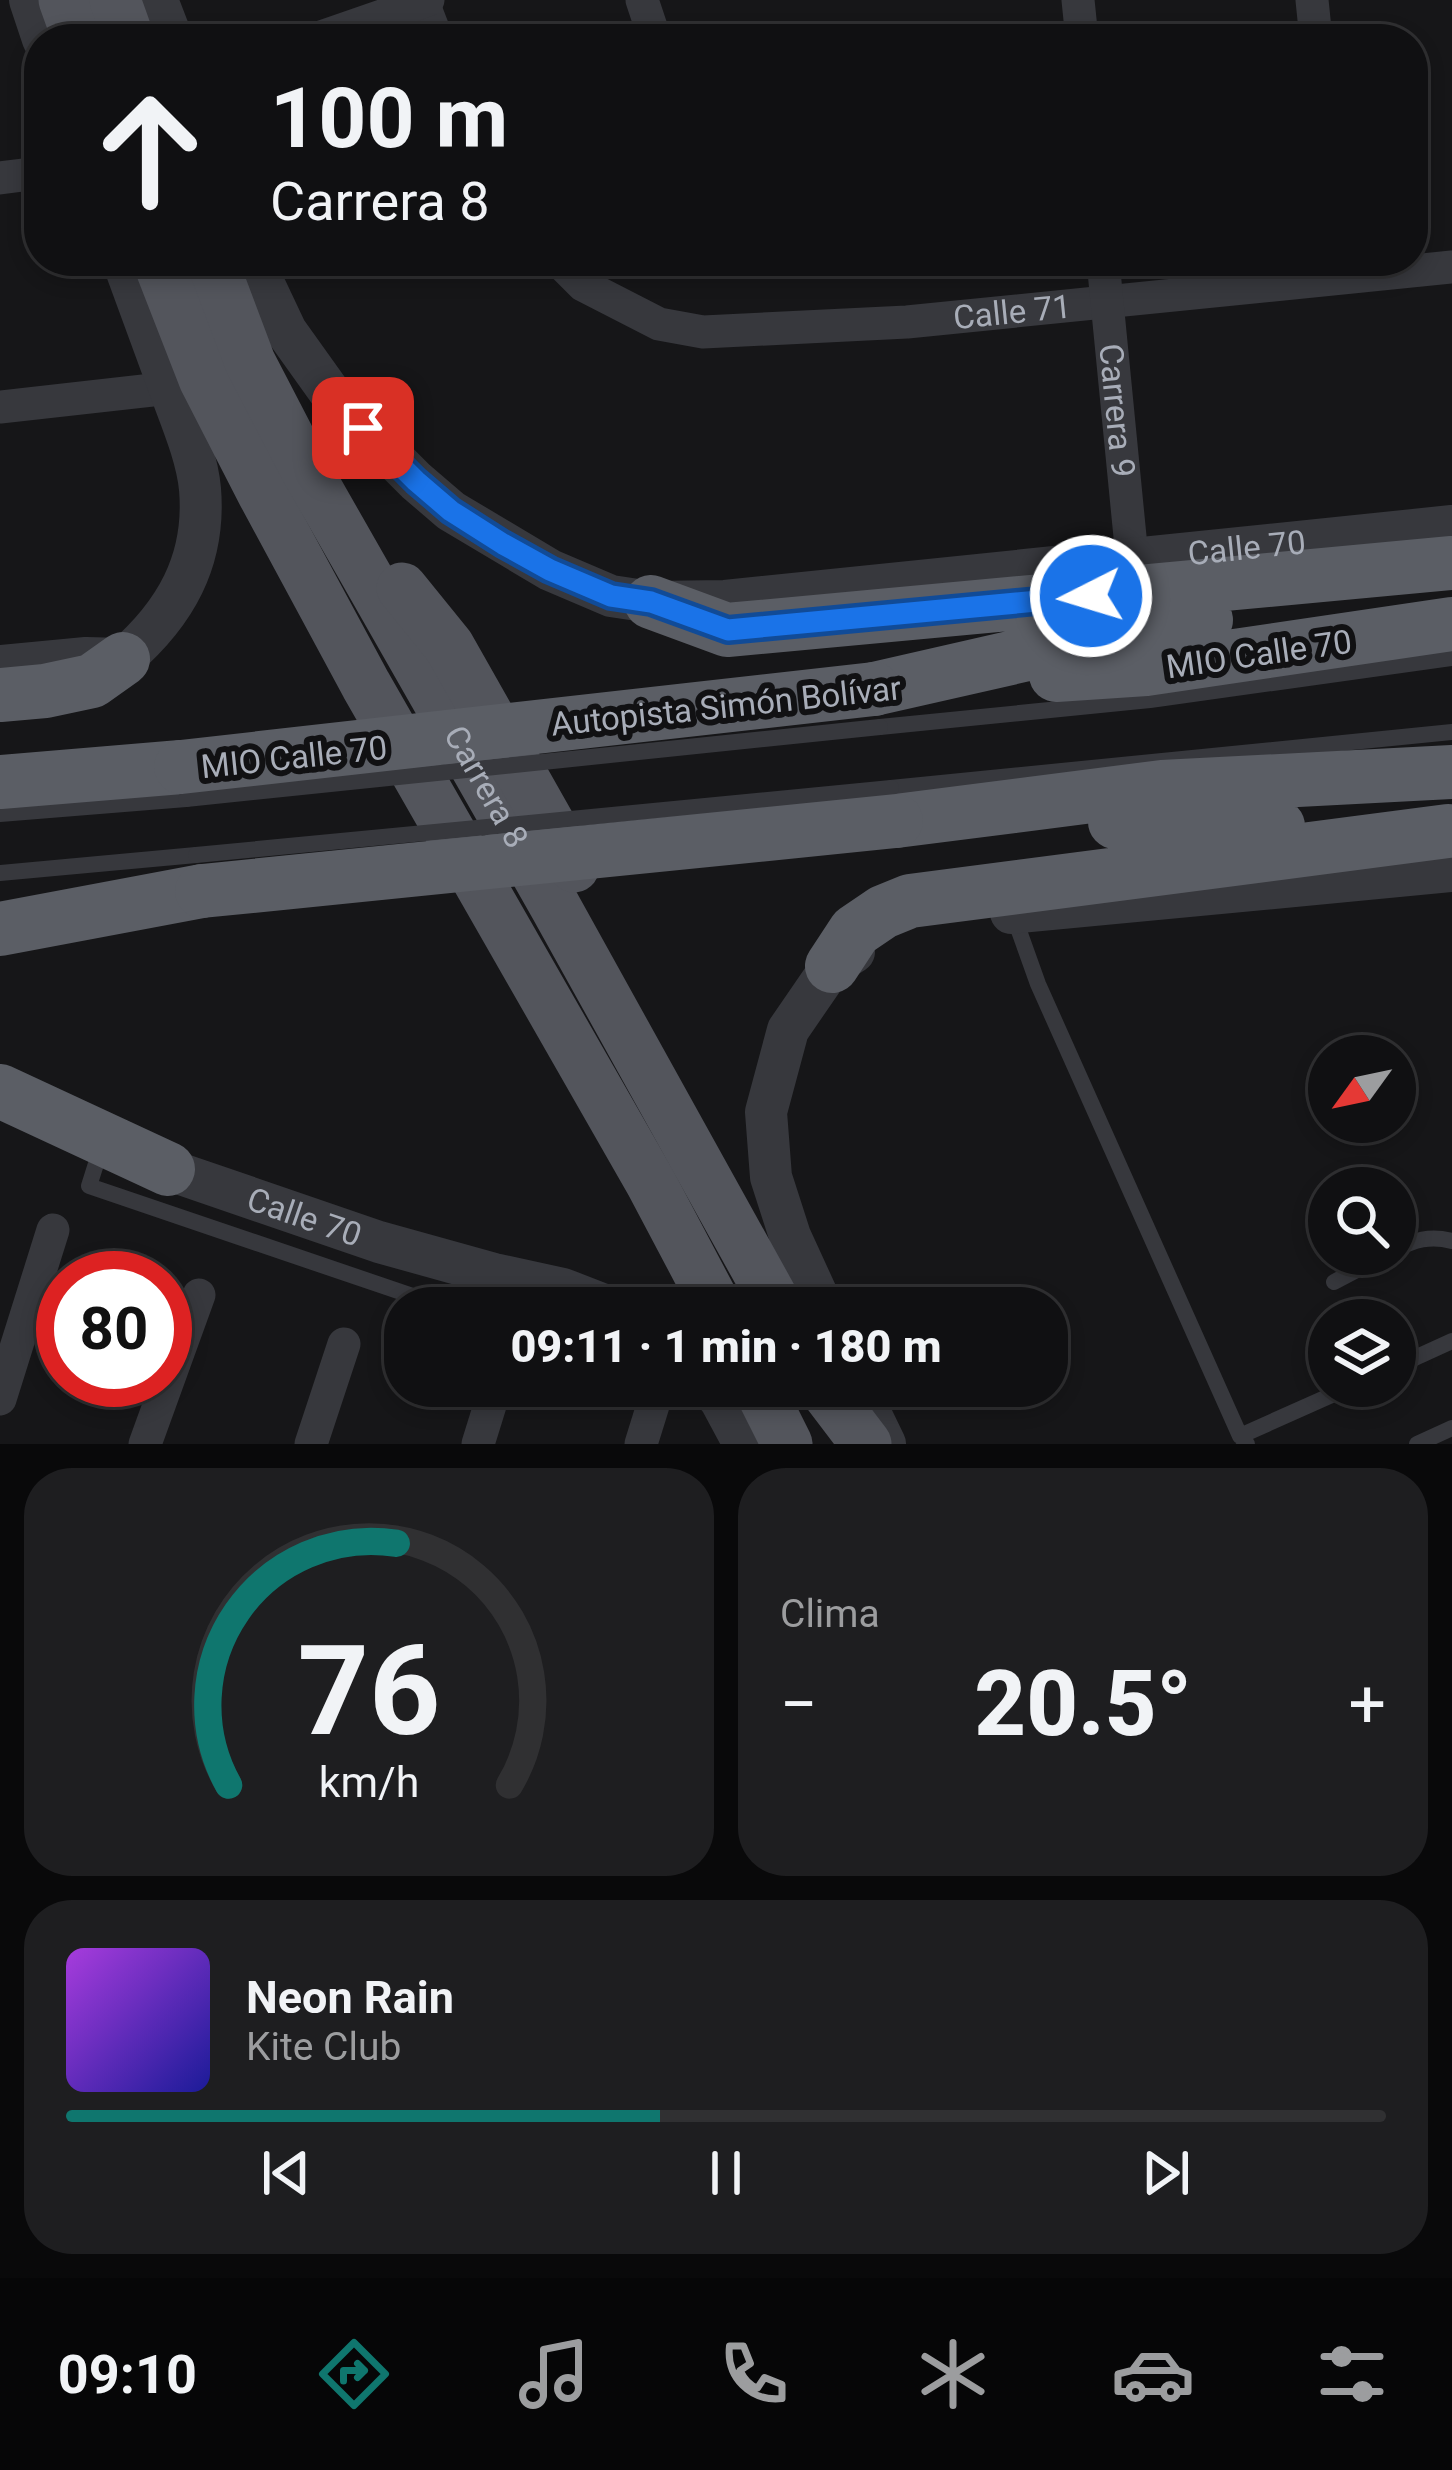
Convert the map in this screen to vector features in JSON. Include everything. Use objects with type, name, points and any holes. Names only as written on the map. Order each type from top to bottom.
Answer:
[{"type":"highway","points":[[631,599],[728,630],[1452,563]]},
{"type":"highway","points":[[877,708],[1142,628],[1452,584]]},
{"type":"highway","name":"Autopista Simón Bolívar","points":[[0,782],[184,783],[877,708],[1452,624]]},
{"type":"highway","points":[[0,695],[45,692],[92,681],[123,659]]},
{"type":"highway","points":[[0,764],[184,783]]},
{"type":"highway","points":[[0,908],[199,873],[894,804],[1452,772]]},
{"type":"highway","points":[[894,804],[1451,844]]},
{"type":"highway","points":[[832,966],[855,931],[910,901],[1451,844]]},
{"type":"highway","points":[[0,929],[199,873]]},
{"type":"highway","points":[[0,1091],[168,1169]]},
{"type":"main road","name":"Carrera 8","points":[[164,276],[203,379],[283,480],[695,1155],[767,1287]]},
{"type":"main road","name":"Carrera 8","points":[[218,276],[250,362],[283,480]]},
{"type":"main road","points":[[283,480],[336,700],[475,942],[651,1184],[706,1287]]},
{"type":"main road","points":[[838,1407],[866,1444]]},
{"type":"street","points":[[358,24],[424,1]]},
{"type":"street","points":[[0,666],[123,659],[168,614],[199,541],[200,488],[187,436],[128,276]]},
{"type":"street","points":[[261,276],[286,331],[336,401],[416,481],[451,511],[550,570],[631,599]]},
{"type":"street","name":"Calle 71","points":[[576,276],[658,324],[703,332],[907,322],[1298,276]]},
{"type":"street","name":"Carrera 9","points":[[1104,276],[1132,557]]},
{"type":"street","points":[[0,407],[170,388]]},
{"type":"street","name":"Calle 70","points":[[631,599],[725,601],[1452,526]]},
{"type":"street","points":[[813,1287],[771,1178],[766,1112],[788,1030],[832,966],[878,938],[919,923],[1013,913],[1451,844]]},
{"type":"street","name":"Calle 70","points":[[0,1120],[219,1186],[319,1243],[379,1242],[480,1287]]},
{"type":"street","points":[[0,1399],[53,1230]]},
{"type":"street","points":[[145,1444],[200,1295]]},
{"type":"street","points":[[310,1444],[344,1344]]},
{"type":"street","points":[[478,1444],[489,1407]]},
{"type":"street","points":[[641,1444],[652,1407]]},
{"type":"street","points":[[732,1407],[763,1425]]},
{"type":"street","points":[[867,1407],[885,1444]]},
{"type":"lane","name":"MIO Calle 70","points":[[877,708],[1150,700],[1452,658]]},
{"type":"lane","points":[[894,804],[1452,732]]},
{"type":"lane","name":"MIO Calle 70","points":[[0,814],[184,783]]},
{"type":"lane","points":[[0,873],[199,873]]},
{"type":"lane","points":[[1013,913],[1037,984],[1244,1440],[1310,1407]]},
{"type":"lane","points":[[101,1148],[89,1186],[214,1229],[319,1243],[406,1287]]},
{"type":"lane","points":[[214,1229],[219,1186]]},
{"type":"lane","points":[[1416,1240],[1452,1240]]},
{"type":"lane","points":[[1334,1282],[1347,1275]]},
{"type":"lane","points":[[1416,1358],[1452,1342]]},
{"type":"lane","points":[[1417,1444],[1452,1428]]},
{"type":"route","points":[[363,428],[451,511],[503,544],[611,596],[651,602],[728,630],[1091,596]]}]
